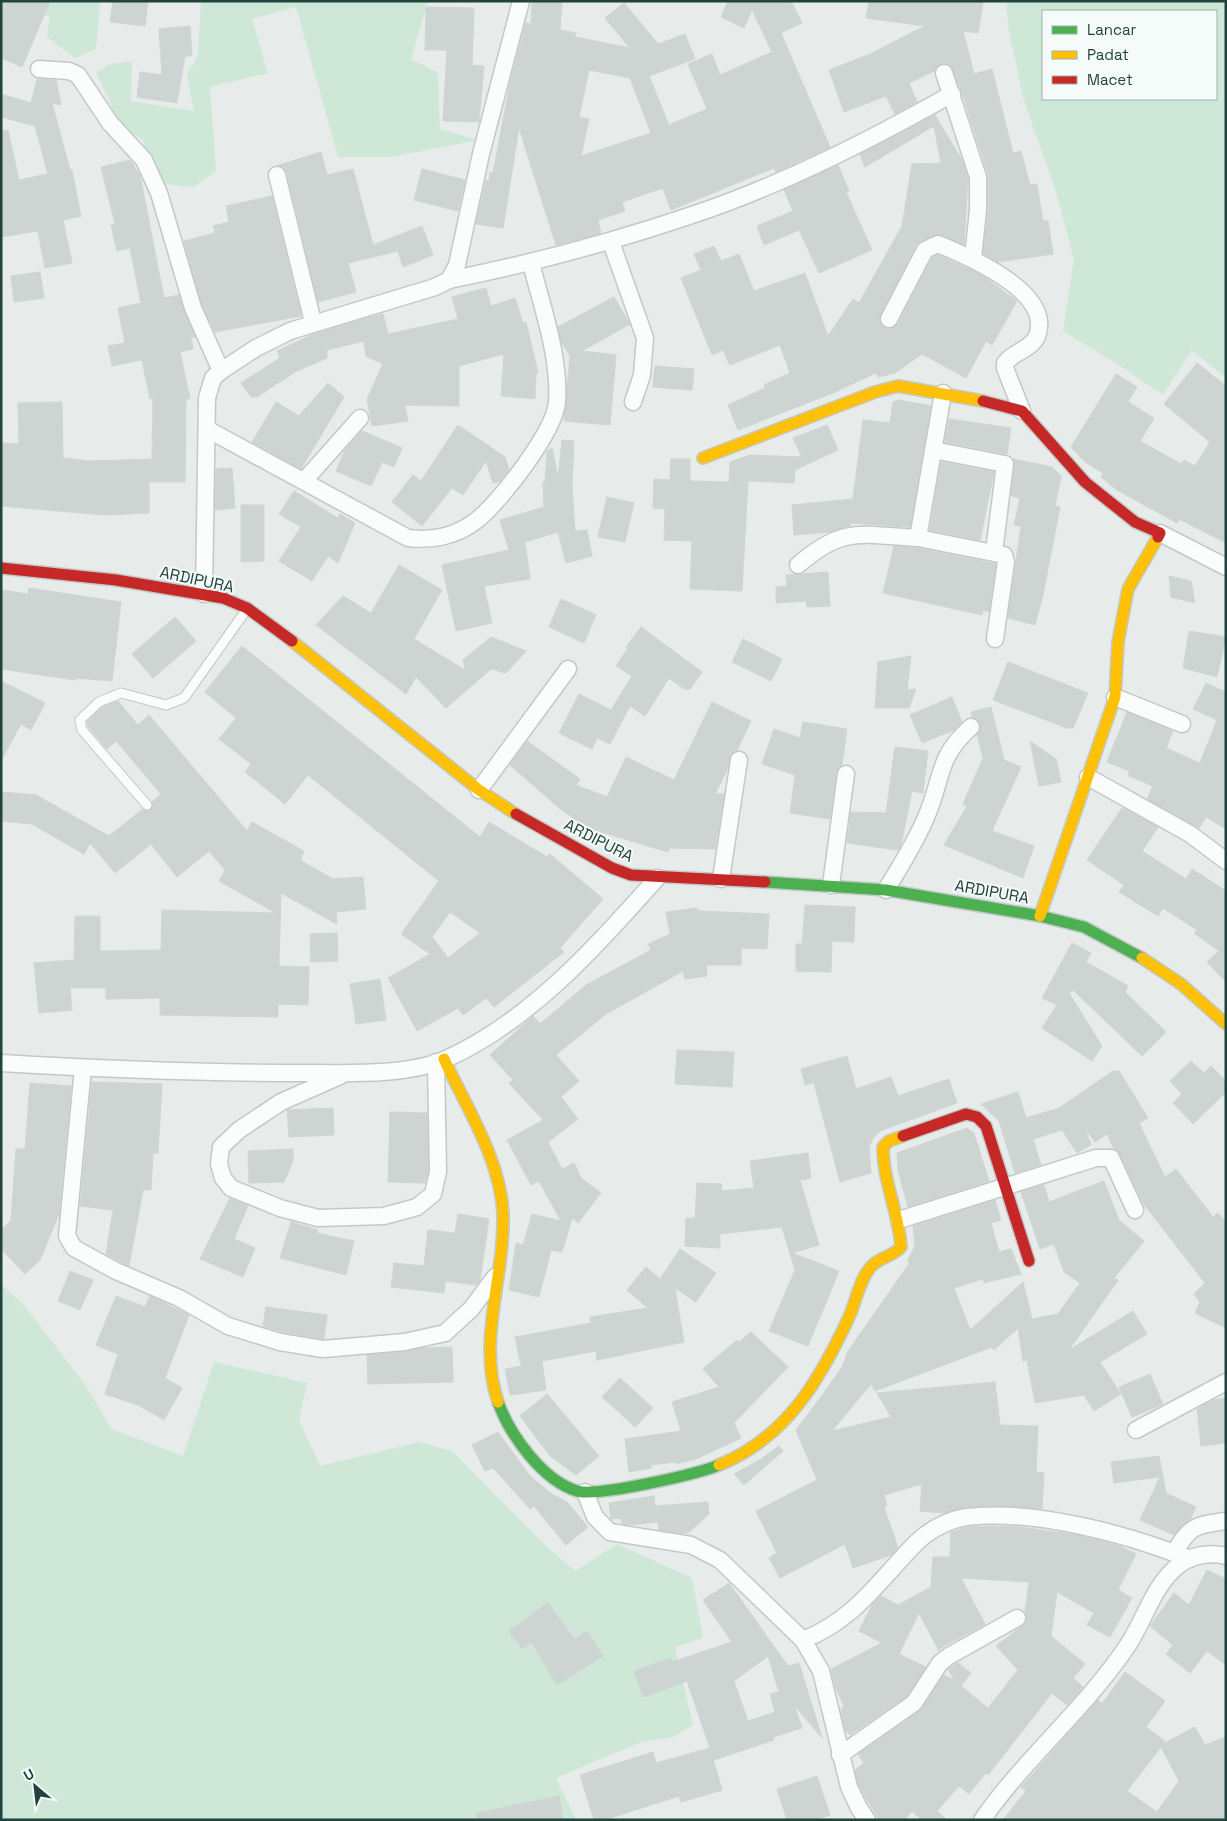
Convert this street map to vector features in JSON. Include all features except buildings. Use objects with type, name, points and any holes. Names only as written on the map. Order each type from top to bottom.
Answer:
[{"type":"street","points":[[449,280],[456,265],[481,154],[521,1]]},
{"type":"street","points":[[39,70],[69,71],[78,75],[110,123],[144,160],[159,193],[193,308],[221,371]]},
{"type":"street","points":[[944,73],[978,177],[978,210],[973,258]]},
{"type":"street","points":[[204,594],[208,389],[213,378],[221,371],[290,330],[313,322],[409,295],[449,280],[531,263],[611,242],[699,213],[778,182],[891,128],[952,94]]},
{"type":"street","points":[[277,175],[313,322]]},
{"type":"street","points":[[611,242],[645,338],[642,375],[633,402]]},
{"type":"street","points":[[889,319],[925,250],[938,244],[973,258],[1012,282],[1024,294],[1035,312],[1038,329],[1037,337],[1005,363],[1005,368],[1022,411],[1043,437],[1086,482],[1135,522],[1226,567]]},
{"type":"street","points":[[207,429],[408,538],[429,540],[451,534],[476,521],[493,504],[532,456],[554,418],[557,403],[554,358],[531,263]]},
{"type":"street","points":[[703,458],[875,392],[898,386],[943,393],[1022,411]]},
{"type":"street","points":[[918,538],[943,393]]},
{"type":"street","points":[[304,481],[360,418]]},
{"type":"street","points":[[933,450],[1005,464],[994,552]]},
{"type":"street","points":[[1040,916],[1109,721],[1115,697],[1122,609],[1128,589],[1160,533]]},
{"type":"street","points":[[798,565],[816,549],[838,538],[853,534],[918,538],[1004,555],[1006,559],[995,639]]},
{"type":"street","name":"ARDIPURA","points":[[1,568],[116,580],[204,594],[223,598],[247,608],[309,653],[479,790],[513,812],[612,868],[631,875],[657,878],[721,879],[886,890],[1040,916],[1084,927],[1121,945],[1182,984],[1226,1024]]},
{"type":"street","points":[[479,790],[568,669]]},
{"type":"street","points":[[1115,697],[1182,724]]},
{"type":"street","points":[[886,890],[910,850],[926,818],[935,795],[943,763],[950,748],[971,727]]},
{"type":"street","points":[[721,879],[739,760]]},
{"type":"street","points":[[831,885],[846,774]]},
{"type":"street","points":[[1088,777],[1190,834],[1226,861]]},
{"type":"street","points":[[1,1063],[83,1068],[250,1073],[346,1073],[397,1069],[440,1061],[472,1046],[515,1017],[559,980],[609,933],[657,878]]},
{"type":"street","points":[[346,1073],[281,1102],[239,1130],[221,1147],[219,1164],[223,1178],[231,1188],[280,1208],[318,1218],[384,1216],[417,1207],[433,1194],[438,1172],[440,1061]]},
{"type":"street","points":[[440,1061],[490,1160],[500,1188],[503,1214],[491,1332],[491,1371],[500,1409],[526,1449],[550,1476],[567,1488],[585,1492],[704,1471],[727,1463],[751,1449],[777,1430],[804,1398],[840,1338],[869,1268],[899,1250],[901,1238],[899,1220],[884,1168],[883,1147],[889,1141],[966,1114],[978,1117],[986,1126],[1029,1262]]},
{"type":"street","points":[[83,1068],[67,1236],[74,1248],[116,1271],[179,1298],[228,1326],[280,1342],[323,1350],[405,1342],[444,1333],[471,1309],[498,1273]]},
{"type":"street","points":[[899,1220],[1096,1158],[1111,1158],[1135,1210]]},
{"type":"street","points":[[1136,1430],[1226,1382]]},
{"type":"street","points":[[585,1492],[596,1517],[610,1532],[691,1545],[720,1560],[803,1640],[821,1671],[849,1788],[867,1820]]},
{"type":"street","points":[[803,1640],[838,1622],[861,1604],[926,1534],[940,1526],[966,1517],[997,1516],[1097,1530],[1190,1559]]},
{"type":"street","points":[[1174,1553],[1186,1533],[1194,1527],[1226,1521]]},
{"type":"street","points":[[982,1820],[1128,1644],[1165,1579],[1179,1564],[1190,1559],[1204,1555],[1219,1554],[1226,1556]]},
{"type":"street","points":[[840,1756],[900,1715],[914,1703],[940,1663],[948,1656],[1016,1618]]},
{"type":"lane","points":[[147,804],[82,730],[80,720],[99,702],[121,693],[166,705],[184,698],[247,608]]},
{"type":"green space","points":[[8,1],[100,1],[96,49],[75,58],[47,37],[50,17]]},
{"type":"green space","points":[[201,1],[428,1],[411,59],[438,73],[440,129],[478,140],[392,157],[338,157],[296,7],[252,19],[268,73],[210,87],[216,171],[194,187],[159,184],[150,167],[143,140],[117,125],[109,99],[96,73],[110,64],[132,61],[131,101],[194,111],[187,74],[198,55]]},
{"type":"green space","points":[[1006,1],[1226,1],[1226,378],[1192,350],[1163,395],[1119,365],[1063,331],[1074,259],[1056,192],[1024,101],[1009,32]]},
{"type":"green space","points":[[1,1284],[23,1304],[85,1384],[111,1429],[183,1456],[214,1362],[307,1383],[299,1420],[320,1466],[419,1442],[452,1451],[546,1546],[575,1571],[617,1544],[692,1578],[703,1638],[675,1647],[693,1725],[673,1737],[641,1742],[556,1778],[576,1820],[1,1820]]},
{"type":"traffic: fast","points":[[765,882],[886,890],[1040,916],[1084,927],[1142,958]]},
{"type":"traffic: fast","points":[[498,1402],[510,1428],[529,1455],[552,1477],[577,1491],[605,1491],[625,1488],[670,1479],[719,1465]]},
{"type":"traffic: slow","points":[[703,458],[875,392],[898,386],[983,401]]},
{"type":"traffic: slow","points":[[1040,916],[1115,697],[1118,642],[1128,589],[1158,537]]},
{"type":"traffic: slow","points":[[292,641],[479,790],[516,814]]},
{"type":"traffic: slow","points":[[1142,958],[1181,984],[1226,1024]]},
{"type":"traffic: slow","points":[[444,1059],[481,1134],[496,1174],[501,1194],[503,1214],[502,1238],[493,1308],[490,1355],[492,1379],[498,1402]]},
{"type":"traffic: slow","points":[[719,1465],[743,1453],[764,1439],[798,1405],[826,1363],[838,1340],[866,1273],[877,1261],[894,1253],[901,1247],[900,1234],[886,1173],[883,1147],[889,1141],[903,1136]]},
{"type":"traffic: jam","points":[[983,401],[1022,411],[1085,482],[1135,522],[1160,533],[1158,537]]},
{"type":"traffic: jam","points":[[1,568],[116,580],[223,598],[247,608],[292,641]]},
{"type":"traffic: jam","points":[[516,814],[612,868],[631,875],[765,882]]},
{"type":"traffic: jam","points":[[903,1136],[966,1114],[977,1117],[986,1126],[1029,1261]]}]
